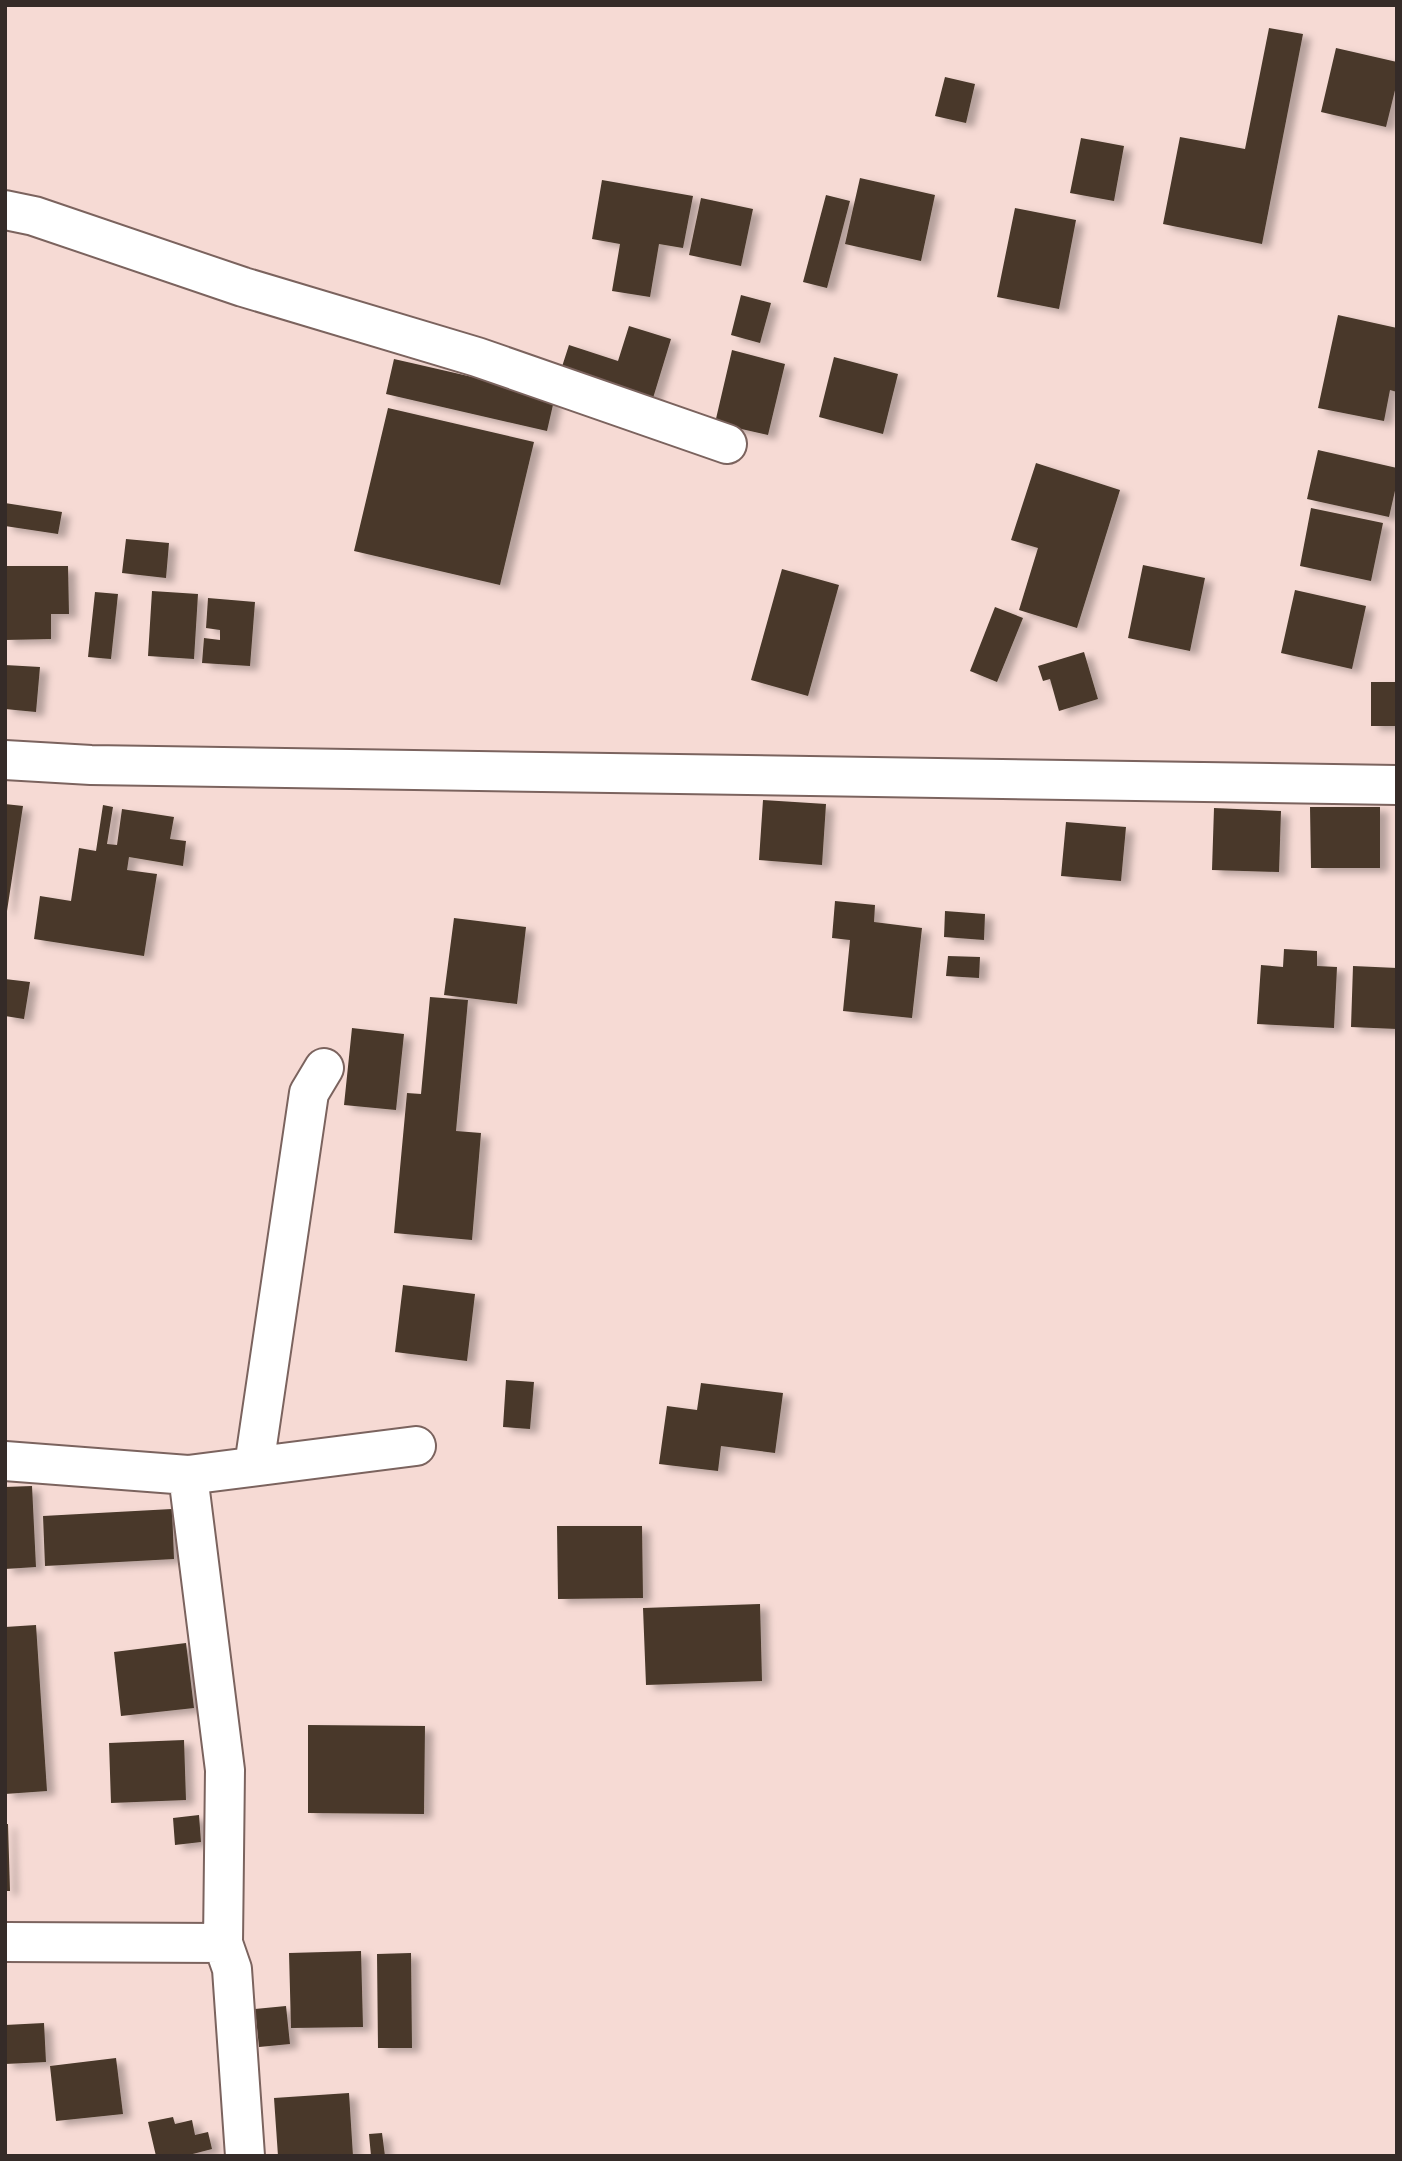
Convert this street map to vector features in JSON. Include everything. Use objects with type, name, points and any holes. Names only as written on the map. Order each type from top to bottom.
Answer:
[{"type":"street","points":[[5,210],[34,216],[243,287],[477,357],[727,444]]},
{"type":"street","points":[[5,760],[91,765],[1397,785]]},
{"type":"street","points":[[254,1466],[309,1093],[324,1068]]},
{"type":"street","points":[[5,1461],[188,1475],[416,1446]]},
{"type":"street","points":[[188,1475],[225,1770],[223,1943],[232,1969],[245,2156]]},
{"type":"street","points":[[5,1942],[223,1943]]},
{"type":"building","points":[[1269,28],[1303,34],[1262,244],[1163,224],[1180,137],[1245,149]]},
{"type":"building","points":[[1336,48],[1397,62],[1397,82],[1386,127],[1321,112]]},
{"type":"building","points":[[945,77],[975,84],[966,123],[935,116]]},
{"type":"building","points":[[1081,138],[1124,146],[1114,201],[1070,193]]},
{"type":"building","points":[[860,178],[935,195],[921,261],[845,244]]},
{"type":"building","points":[[602,180],[693,196],[683,248],[659,244],[650,297],[612,291],[620,244],[592,239]]},
{"type":"building","points":[[826,195],[850,201],[827,288],[803,282]]},
{"type":"building","points":[[701,198],[753,209],[741,266],[689,255]]},
{"type":"building","points":[[1015,208],[1076,220],[1059,309],[997,297]]},
{"type":"building","points":[[741,295],[771,303],[760,343],[731,335]]},
{"type":"building","points":[[1338,315],[1397,328],[1397,392],[1390,390],[1384,421],[1318,408]]},
{"type":"building","points":[[629,326],[671,339],[650,408],[558,379],[569,345],[618,361]]},
{"type":"building","points":[[732,350],[785,364],[768,435],[715,423]]},
{"type":"building","points":[[834,357],[898,374],[883,434],[819,417]]},
{"type":"building","points":[[394,359],[555,396],[547,431],[386,394]]},
{"type":"building","points":[[388,408],[534,442],[500,585],[354,551]]},
{"type":"building","points":[[1318,450],[1397,468],[1397,482],[1389,517],[1307,499]]},
{"type":"building","points":[[1036,463],[1120,490],[1077,628],[1019,610],[1038,548],[1011,540]]},
{"type":"building","points":[[5,503],[62,512],[58,534],[5,526]]},
{"type":"building","points":[[1311,508],[1383,523],[1371,581],[1300,566]]},
{"type":"building","points":[[126,539],[169,543],[166,578],[122,573]]},
{"type":"building","points":[[1143,565],[1205,578],[1190,651],[1128,638]]},
{"type":"building","points":[[7,566],[68,566],[69,614],[51,614],[51,639],[5,640]]},
{"type":"building","points":[[782,569],[839,585],[808,696],[751,680]]},
{"type":"building","points":[[1295,590],[1366,606],[1352,669],[1281,653]]},
{"type":"building","points":[[152,591],[198,594],[194,659],[148,656]]},
{"type":"building","points":[[95,592],[118,594],[111,659],[88,657]]},
{"type":"building","points":[[208,598],[255,602],[250,666],[202,663],[204,638],[220,640],[220,630],[206,628]]},
{"type":"building","points":[[995,607],[1023,618],[997,682],[970,671]]},
{"type":"building","points":[[1084,652],[1098,699],[1059,711],[1050,679],[1043,681],[1038,666]]},
{"type":"building","points":[[5,665],[40,667],[36,712],[5,709]]},
{"type":"building","points":[[1371,682],[1397,682],[1397,726],[1371,726]]},
{"type":"building","points":[[763,800],[826,804],[822,865],[759,860]]},
{"type":"building","points":[[5,804],[23,806],[7,911],[5,910]]},
{"type":"building","points":[[103,805],[113,807],[107,844],[117,845],[122,809],[174,817],[170,839],[186,841],[183,866],[129,857],[127,870],[157,874],[144,956],[34,939],[40,896],[71,901],[79,848],[96,851]]},
{"type":"building","points":[[1310,807],[1380,807],[1380,868],[1311,868]]},
{"type":"building","points":[[1214,808],[1281,811],[1279,872],[1212,870]]},
{"type":"building","points":[[1066,822],[1126,827],[1121,881],[1061,876]]},
{"type":"building","points":[[835,901],[875,905],[874,922],[922,928],[912,1018],[843,1011],[850,940],[832,938]]},
{"type":"building","points":[[945,911],[985,914],[984,940],[944,937]]},
{"type":"building","points":[[454,918],[526,927],[517,1004],[444,995]]},
{"type":"building","points":[[1284,949],[1317,951],[1317,966],[1337,967],[1334,1028],[1257,1024],[1261,965],[1283,967]]},
{"type":"building","points":[[948,956],[980,957],[979,978],[946,976]]},
{"type":"building","points":[[1353,966],[1397,968],[1397,1029],[1351,1027]]},
{"type":"building","points":[[5,979],[30,982],[24,1019],[5,1016]]},
{"type":"building","points":[[430,997],[468,1000],[456,1131],[481,1133],[472,1240],[394,1233],[407,1093],[421,1094]]},
{"type":"building","points":[[352,1028],[404,1034],[396,1110],[344,1105]]},
{"type":"building","points":[[403,1285],[475,1294],[467,1361],[395,1352]]},
{"type":"building","points":[[506,1380],[534,1382],[530,1429],[503,1427]]},
{"type":"building","points":[[701,1383],[783,1393],[775,1453],[721,1446],[718,1471],[659,1464],[667,1406],[697,1410]]},
{"type":"building","points":[[32,1486],[36,1567],[5,1569],[5,1487]]},
{"type":"building","points":[[172,1509],[174,1559],[45,1566],[43,1516]]},
{"type":"building","points":[[557,1526],[642,1526],[643,1598],[558,1599]]},
{"type":"building","points":[[760,1604],[762,1681],[646,1685],[643,1608]]},
{"type":"building","points":[[36,1625],[47,1791],[5,1794],[5,1627]]},
{"type":"building","points":[[186,1643],[194,1708],[121,1716],[114,1652]]},
{"type":"building","points":[[308,1725],[425,1726],[424,1814],[308,1813]]},
{"type":"building","points":[[184,1740],[186,1800],[111,1803],[109,1743]]},
{"type":"building","points":[[199,1815],[201,1842],[175,1845],[173,1818]]},
{"type":"building","points":[[5,1824],[8,1824],[10,1891],[5,1891]]},
{"type":"building","points":[[361,1951],[363,2027],[291,2028],[289,1953]]},
{"type":"building","points":[[411,1953],[412,2048],[378,2048],[377,1954]]},
{"type":"building","points":[[286,2006],[290,2044],[259,2047],[255,2009]]},
{"type":"building","points":[[44,2023],[46,2062],[5,2064],[5,2025]]},
{"type":"building","points":[[116,2058],[123,2114],[56,2121],[50,2066]]},
{"type":"building","points":[[349,2093],[353,2156],[278,2156],[274,2098]]},
{"type":"building","points":[[173,2117],[175,2124],[192,2120],[195,2135],[208,2132],[212,2149],[185,2156],[156,2156],[148,2122]]},
{"type":"building","points":[[382,2133],[385,2156],[371,2156],[369,2134]]}]
